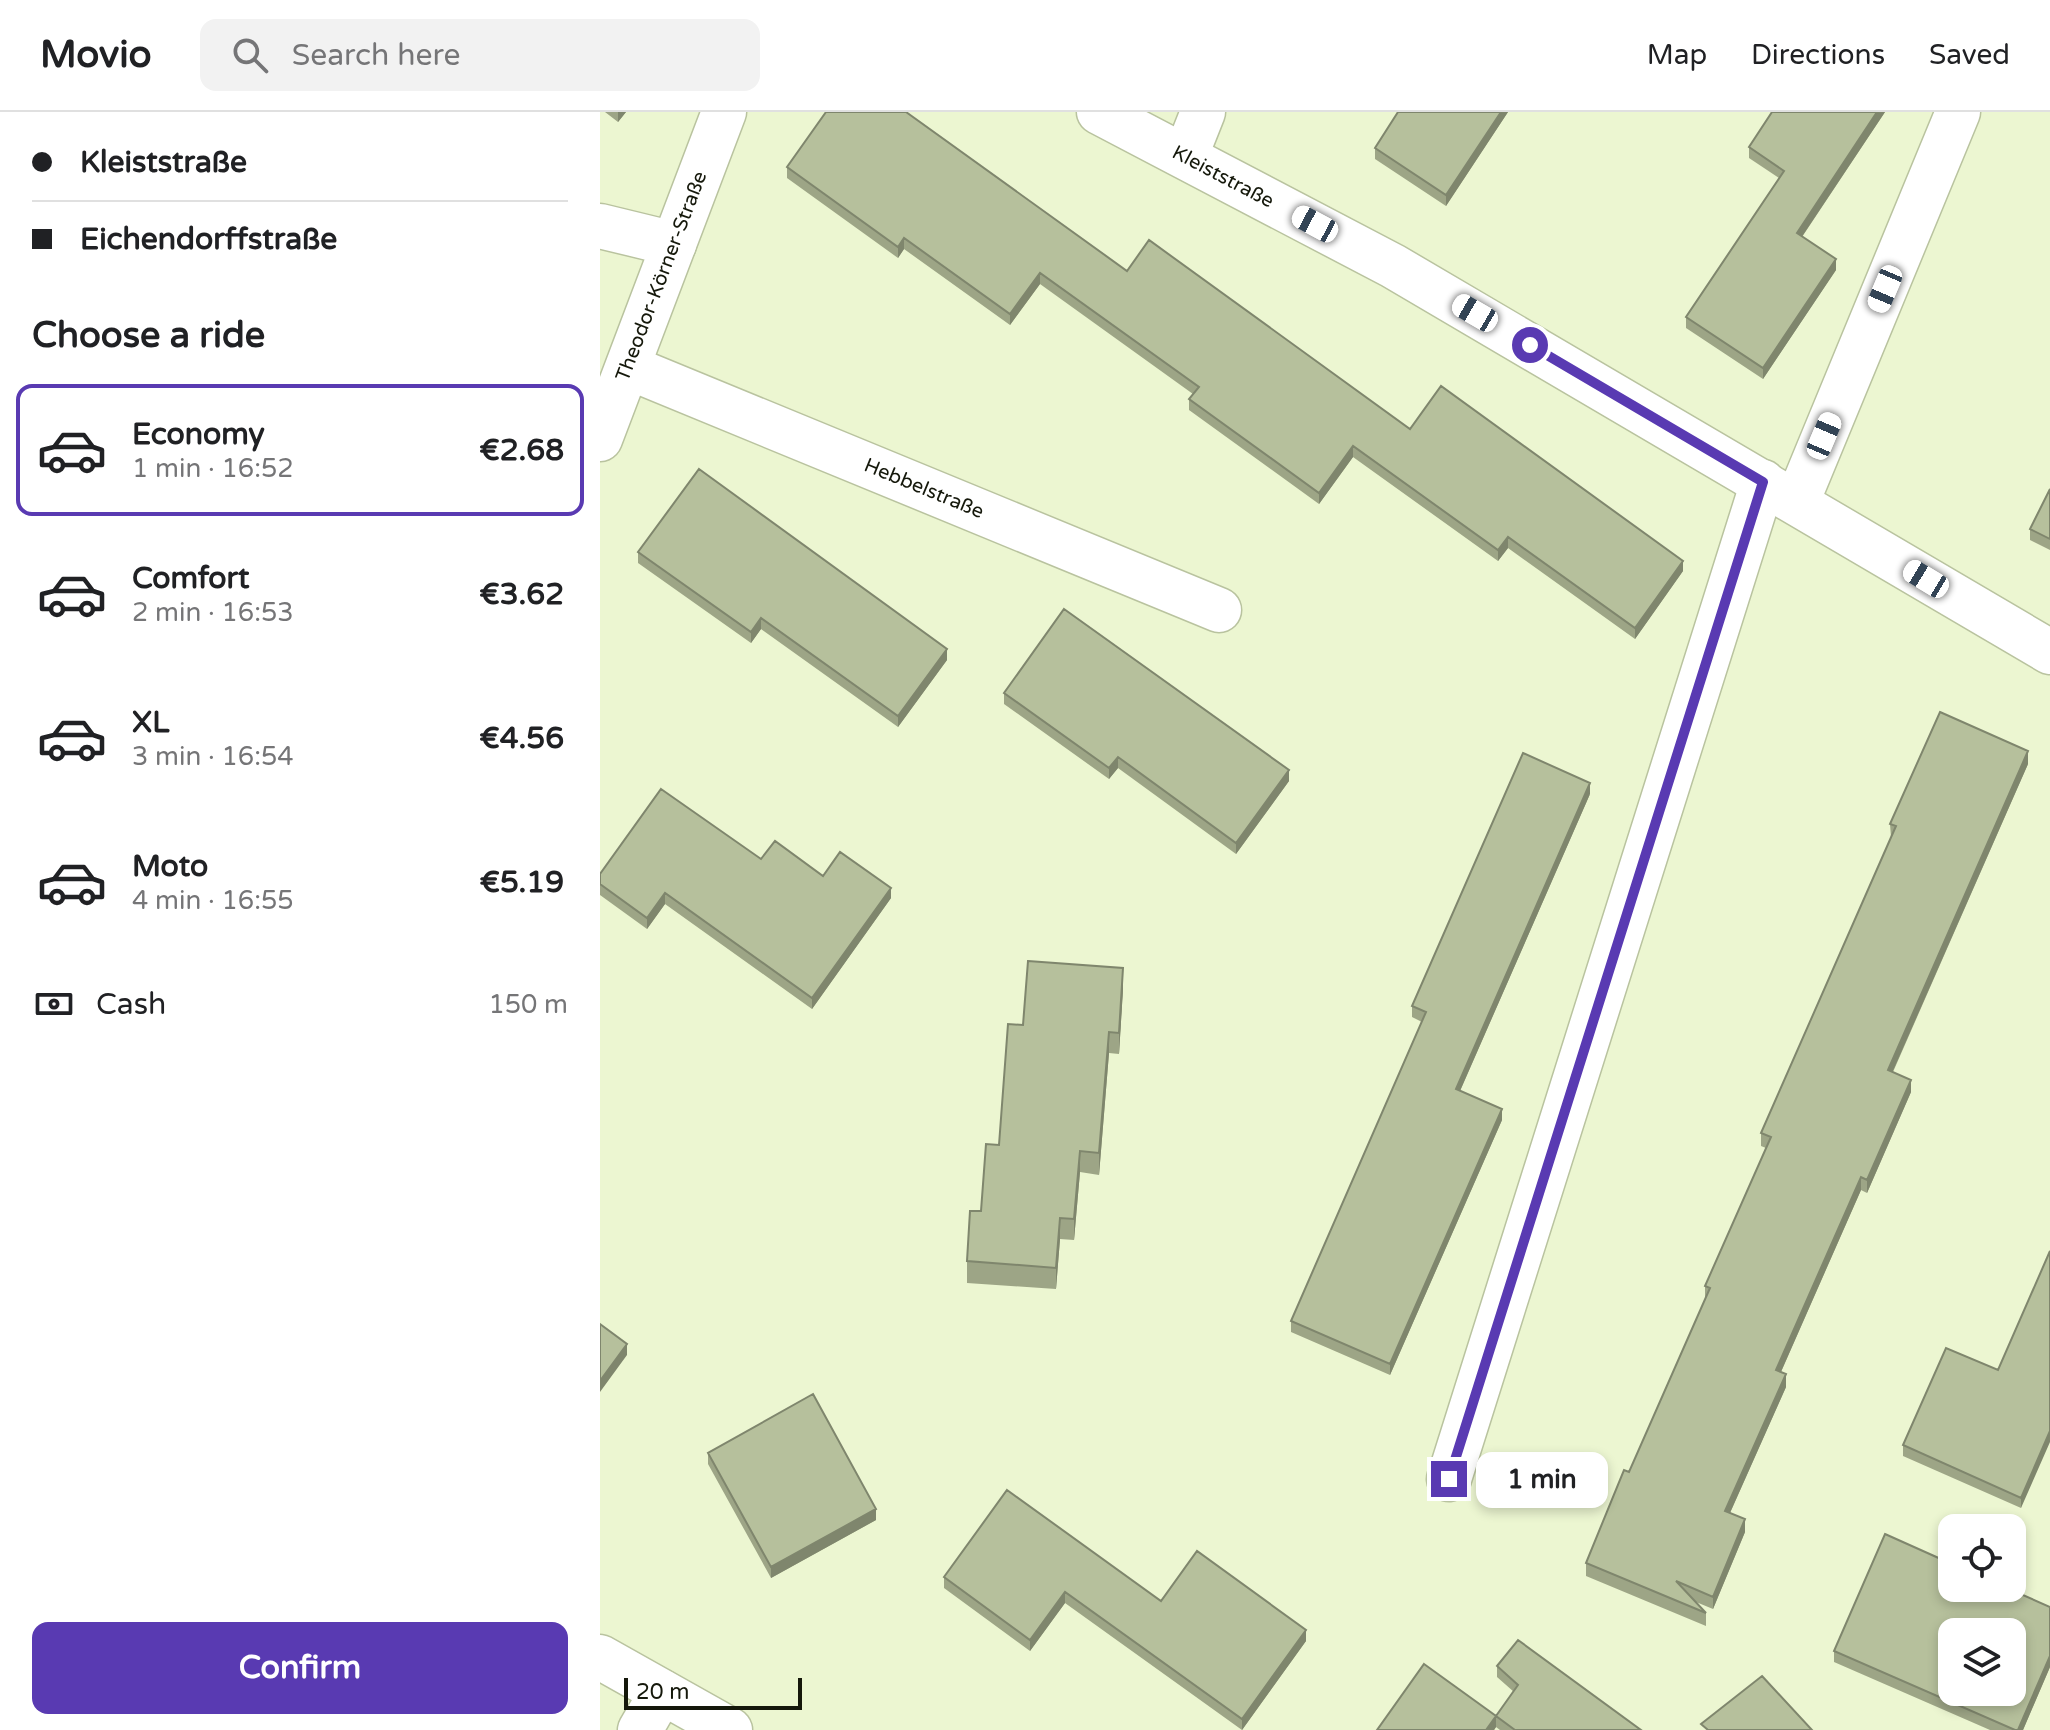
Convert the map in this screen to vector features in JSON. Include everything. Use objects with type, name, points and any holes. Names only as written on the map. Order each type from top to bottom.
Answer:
[{"type":"street","name":"Theodor-Körner-Straße","points":[[600,439],[724,112]]},
{"type":"street","name":"Kleiststraße","points":[[1099,112],[1393,266],[2050,652]]},
{"type":"street","points":[[1186,155],[1203,112]]},
{"type":"street","points":[[1449,1479],[1780,492],[1958,112]]},
{"type":"street","points":[[600,226],[674,244]]},
{"type":"street","name":"Hebbelstraße","points":[[628,367],[1219,610]]},
{"type":"street","points":[[600,1657],[730,1730]]},
{"type":"street","points":[[640,1730],[662,1692]]},
{"type":"building","points":[[826,112],[906,112],[1127,271],[1149,240],[1410,429],[1441,386],[1683,561],[1635,628],[1508,537],[1498,550],[1353,446],[1319,493],[1189,399],[1199,387],[1040,273],[1010,314],[904,238],[898,247],[787,167]]},
{"type":"building","points":[[1398,112],[1501,112],[1446,195],[1375,148]]},
{"type":"building","points":[[1772,112],[1877,112],[1797,233],[1836,259],[1763,368],[1686,317],[1784,171],[1749,147]]},
{"type":"building","points":[[699,469],[947,649],[898,716],[761,618],[751,632],[638,552]]},
{"type":"building","points":[[2050,489],[2050,539],[2030,529]]},
{"type":"building","points":[[1064,609],[1289,770],[1236,843],[1118,757],[1109,768],[1004,693]]},
{"type":"building","points":[[1940,712],[2028,751],[1888,1070],[1911,1080],[1867,1180],[1861,1177],[1776,1370],[1786,1374],[1725,1511],[1745,1519],[1713,1597],[1676,1581],[1706,1613],[1586,1563],[1624,1470],[1629,1472],[1710,1288],[1705,1286],[1771,1137],[1761,1133],[1896,826],[1890,824]]},
{"type":"building","points":[[1523,753],[1590,783],[1456,1089],[1502,1109],[1390,1364],[1291,1321],[1426,1012],[1412,1006]]},
{"type":"building","points":[[661,789],[761,859],[775,841],[823,876],[840,852],[891,888],[812,998],[665,893],[647,918],[600,884],[600,874]]},
{"type":"building","points":[[1028,961],[1123,968],[1119,1033],[1109,1032],[1099,1153],[1080,1151],[1074,1219],[1060,1218],[1056,1268],[967,1261],[970,1211],[981,1211],[986,1144],[999,1145],[1008,1024],[1023,1025]]},
{"type":"building","points":[[2050,1251],[2050,1431],[2021,1498],[1903,1445],[1946,1348],[1998,1370]]},
{"type":"building","points":[[600,1324],[627,1344],[600,1381]]},
{"type":"building","points":[[813,1394],[876,1509],[771,1567],[708,1453]]},
{"type":"building","points":[[1007,1490],[1161,1601],[1197,1551],[1306,1630],[1242,1719],[1065,1592],[1030,1640],[944,1577]]},
{"type":"building","points":[[1885,1534],[1938,1558],[1938,1602],[2026,1602],[2026,1596],[2050,1607],[2050,1656],[2018,1730],[1960,1706],[2026,1706],[2026,1618],[1938,1618],[1938,1696],[1834,1651]]},
{"type":"building","points":[[1518,1640],[1641,1730],[1515,1730],[1496,1716],[1518,1685],[1497,1666]]},
{"type":"building","points":[[1424,1664],[1496,1716],[1486,1730],[1377,1730]]},
{"type":"building","points":[[1762,1676],[1812,1730],[1708,1730],[1701,1724]]},
{"type":"route","points":[[1449,1479],[1763,482],[1530,345]]}]
